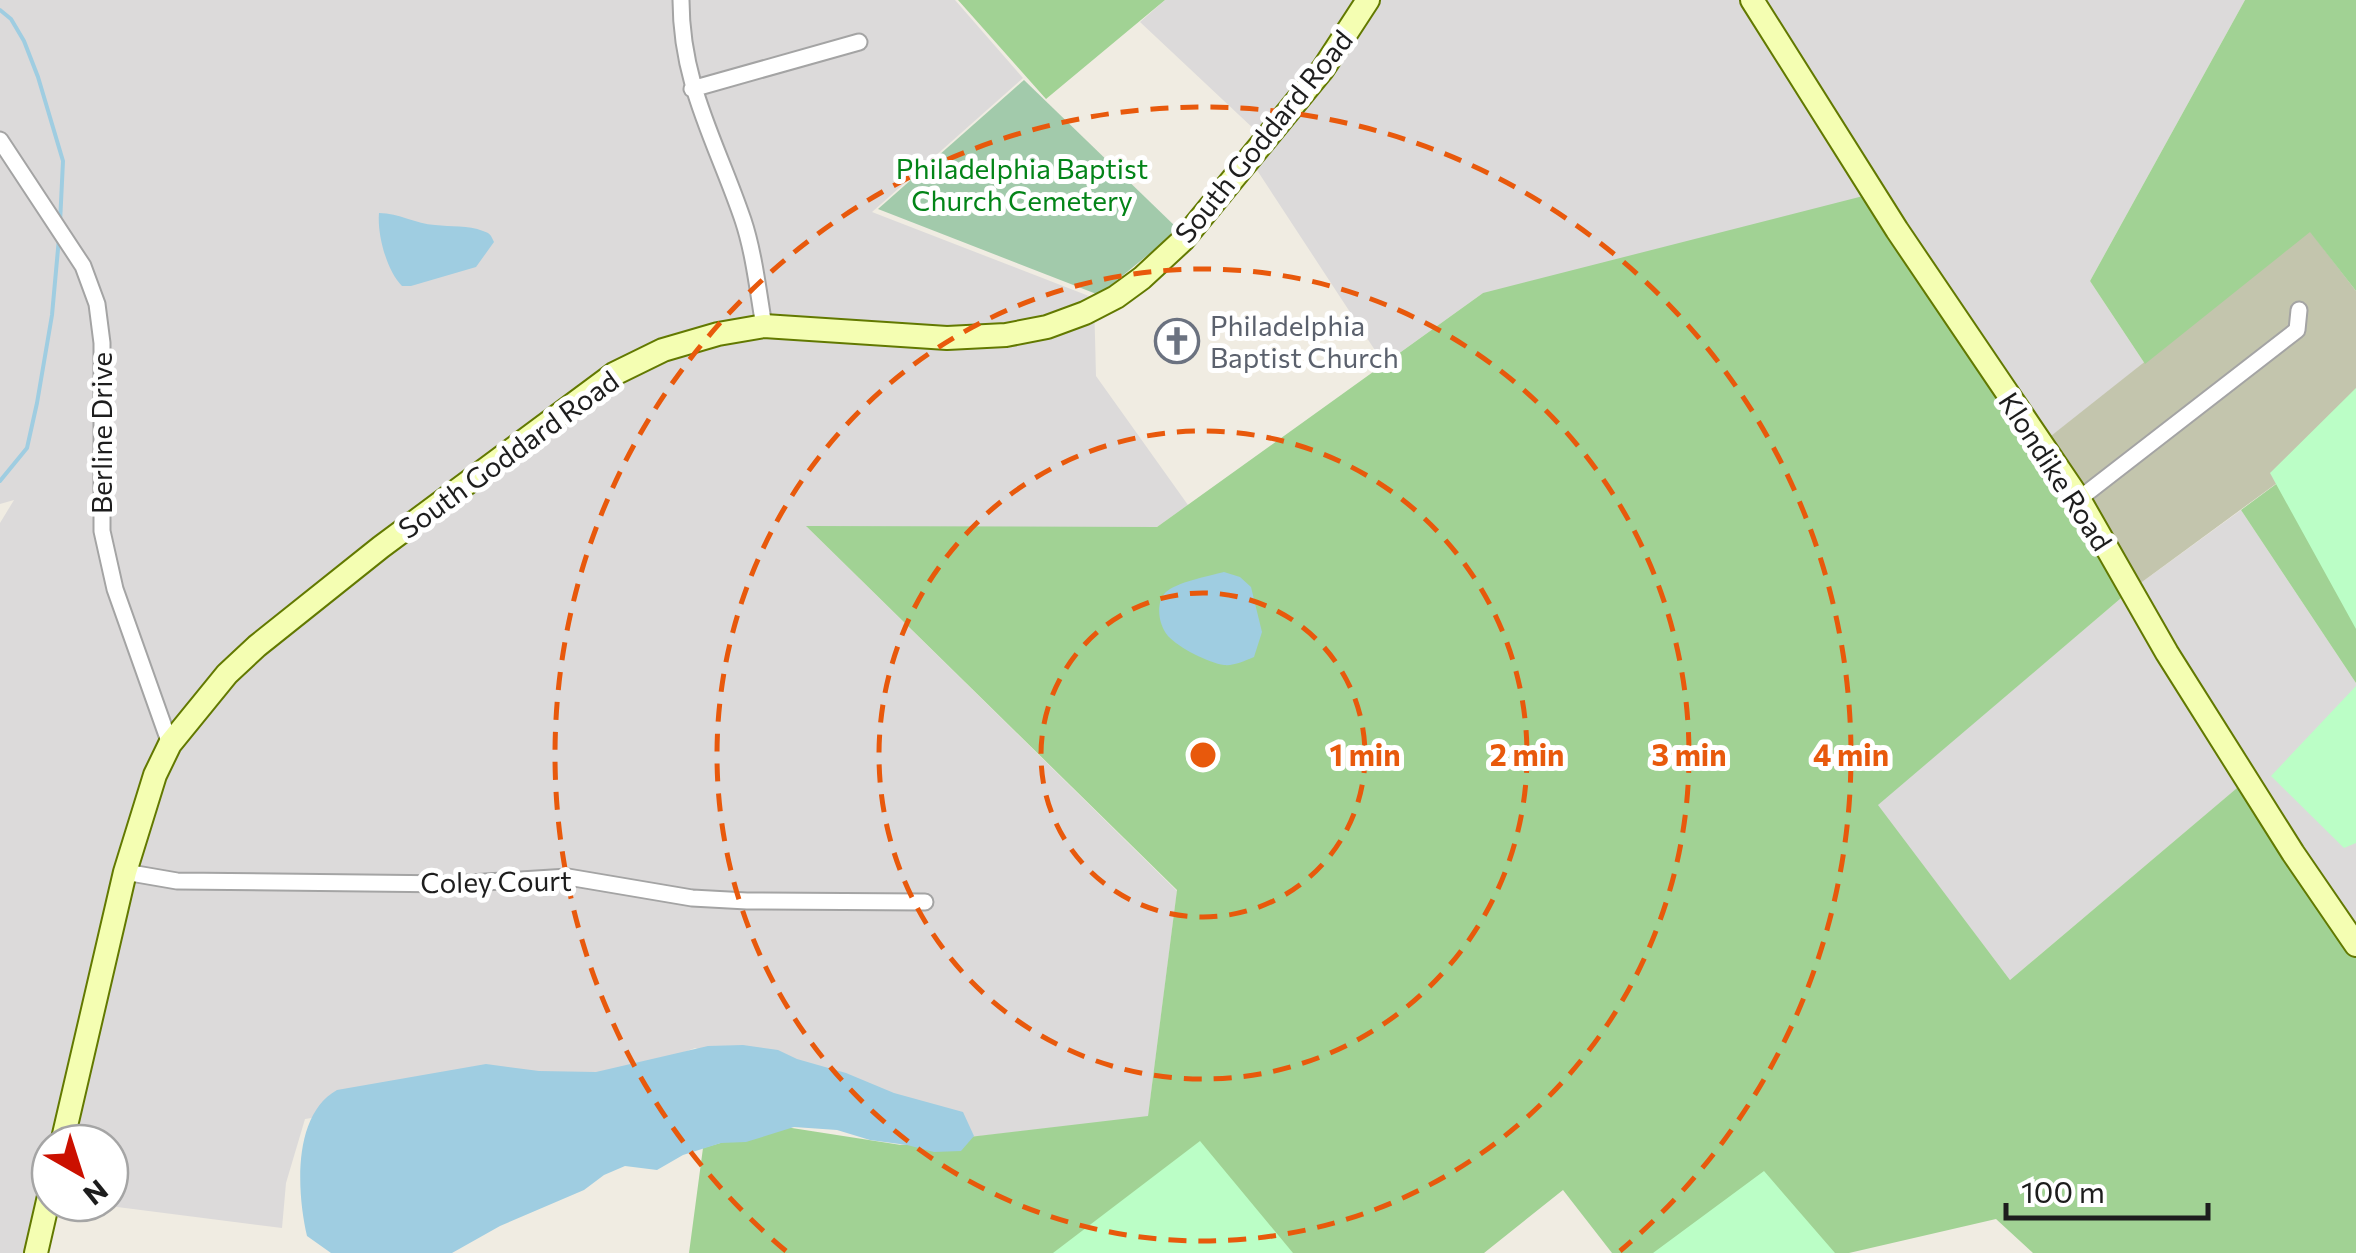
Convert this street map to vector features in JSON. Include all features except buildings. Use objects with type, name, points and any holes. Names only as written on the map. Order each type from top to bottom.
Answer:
[{"type":"street","points":[[681,0],[681,33],[692,89],[745,224],[764,326]]},
{"type":"street","name":"South Goddard Road","points":[[67,1123],[125,872],[149,792],[170,744],[227,674],[256,646],[381,546],[614,374],[663,350],[764,326],[947,338],[1006,335],[1048,326],[1116,298],[1182,240],[1245,166],[1323,68],[1368,0]]},
{"type":"street","name":"Klondike Road","points":[[1752,0],[1911,252],[2079,499],[2167,653],[2356,945]]},
{"type":"street","points":[[692,89],[859,42]]},
{"type":"street","name":"Berline Drive","points":[[0,140],[92,284],[102,343],[102,531],[114,588],[170,744]]},
{"type":"street","points":[[2079,499],[2297,330],[2299,310]]},
{"type":"street","name":"Coley Court","points":[[125,872],[177,882],[452,884],[568,877],[692,898],[747,902],[926,902]]},
{"type":"street","points":[[36,1253],[43,1223]]},
{"type":"shaded area","points":[[0,0],[955,0],[1023,78],[872,212],[1094,298],[1096,376],[1188,505],[1157,527],[807,527],[1177,891],[1148,1117],[901,1145],[807,1065],[747,1064],[695,1048],[650,1065],[305,1119],[286,1183],[282,1228],[130,1209],[130,1123],[30,1123],[30,1223],[41,1223],[30,1253],[0,1253],[0,523],[14,500],[0,504]]},
{"type":"shaded area","points":[[1165,0],[2245,0],[2090,281],[2145,364],[2037,447],[1483,293],[1384,364],[1253,164],[1255,130],[1140,22]]},
{"type":"shaded area","points":[[2310,231],[2356,291],[2356,425],[2127,593],[2037,447]]},
{"type":"shaded area","points":[[2241,510],[2356,683],[2356,936],[2236,789],[2010,980],[1877,805],[2127,593]]},
{"type":"green space","points":[[958,0],[1165,0],[1046,99]]},
{"type":"green space","points":[[2245,0],[2356,0],[2356,291],[2310,232],[2145,364],[2090,281]]},
{"type":"green space","name":"Philadelphia Baptist Church Cemetery","points":[[1024,80],[1177,228],[1099,295],[878,209]]},
{"type":"green space","points":[[1871,194],[2127,593],[1878,805],[2010,980],[2237,788],[2356,936],[2356,1253],[2033,1253],[1996,1219],[1849,1253],[1612,1253],[1563,1190],[1484,1253],[689,1253],[703,1148],[779,1126],[901,1145],[1148,1116],[1177,890],[806,526],[1157,527],[1483,293]]},
{"type":"green space","points":[[2356,388],[2356,629],[2270,473]]},
{"type":"green space","points":[[2356,425],[2356,683],[2241,510]]},
{"type":"green space","points":[[2356,686],[2356,843],[2344,848],[2271,776]]},
{"type":"green space","points":[[1200,1141],[1293,1253],[1053,1253]]},
{"type":"green space","points":[[1764,1171],[1835,1253],[1653,1253]]},
{"type":"water","points":[[379,213],[477,229],[489,234],[494,242],[476,267],[402,286],[384,252]]},
{"type":"water","points":[[1224,572],[1240,577],[1251,587],[1262,632],[1254,657],[1228,665],[1179,645],[1165,632],[1159,615],[1162,598],[1170,589]]},
{"type":"water","points":[[708,1046],[778,1050],[894,1093],[963,1112],[974,1136],[961,1151],[934,1152],[837,1130],[794,1127],[746,1142],[721,1143],[683,1155],[657,1170],[625,1166],[584,1190],[500,1226],[452,1253],[331,1253],[307,1236],[300,1178],[305,1136],[322,1102],[337,1090],[486,1064],[539,1071],[596,1072]]},
{"type":"waterway","points":[[0,10],[11,19],[24,41],[63,161],[60,223]]},
{"type":"waterway","points":[[0,481],[27,448],[52,315],[59,238]]},
{"type":"place","name":"Philadelphia Baptist Church","points":[[1177,341]]}]
